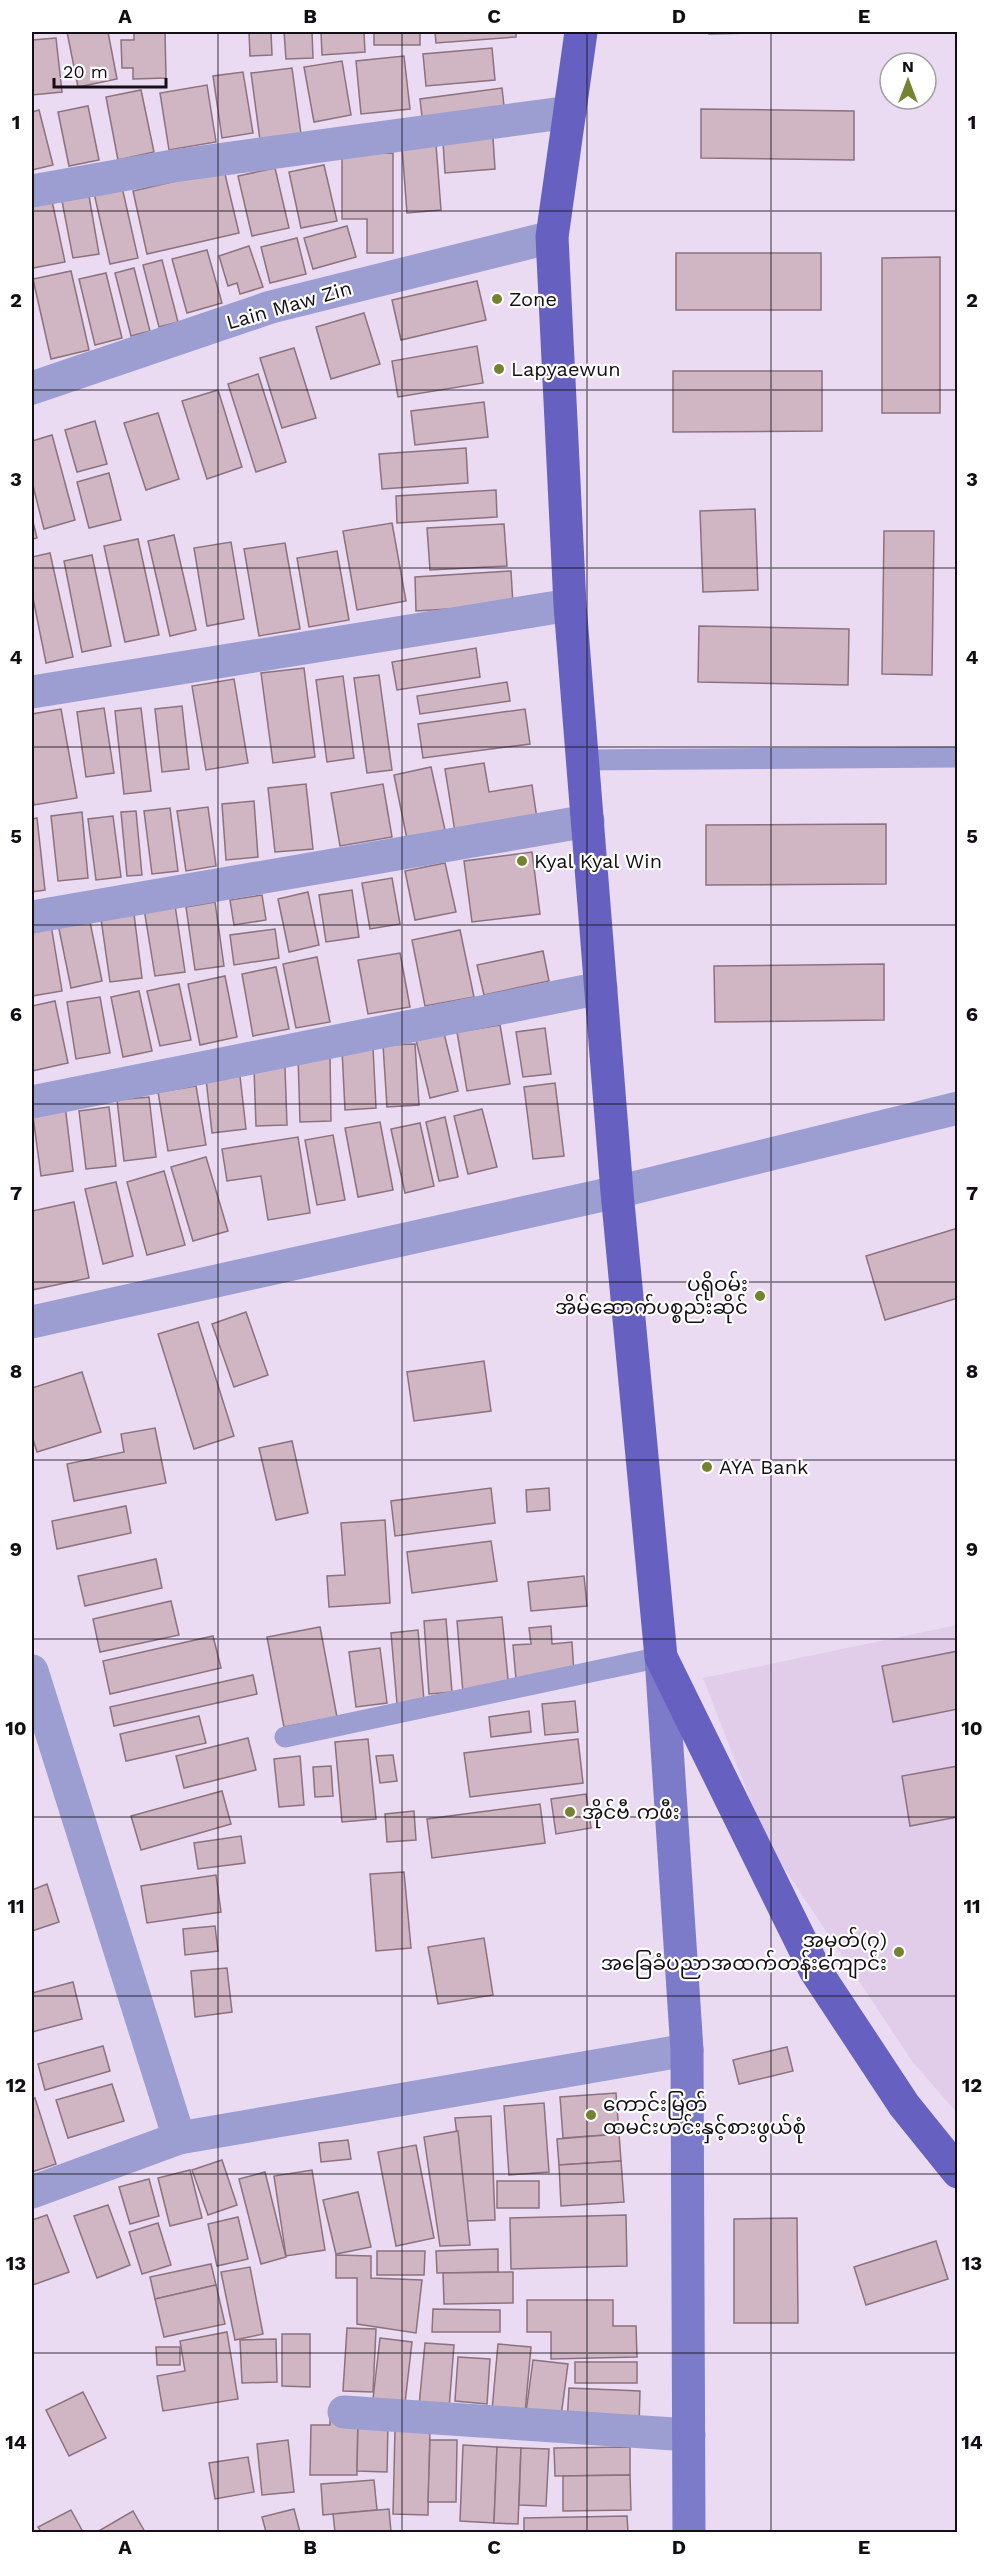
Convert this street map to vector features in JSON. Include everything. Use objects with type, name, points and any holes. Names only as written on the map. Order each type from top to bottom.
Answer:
[{"type":"main road","points":[[581,32],[552,237],[570,604],[617,1192],[661,1657],[687,2050],[689,2532]]},
{"type":"main road","points":[[661,1657],[815,1970],[904,2105],[957,2172]]},
{"type":"street","points":[[32,191],[173,166],[570,112]]},
{"type":"street","name":"Lain Maw Zin","points":[[32,388],[271,307],[552,237]]},
{"type":"street","points":[[32,692],[570,604]]},
{"type":"street","points":[[32,917],[588,820]]},
{"type":"street","points":[[32,1102],[601,988]]},
{"type":"street","points":[[32,1322],[617,1192],[957,1108]]},
{"type":"street","points":[[32,1671],[179,2138]]},
{"type":"street","points":[[32,2192],[179,2138],[687,2050]]},
{"type":"street","points":[[344,2412],[689,2436]]},
{"type":"lane","points":[[583,760],[957,757]]},
{"type":"lane","points":[[285,1737],[661,1657]]},
{"type":"shaded area","name":"အမှတ်(၇) အခြေခံပညာအထက်တန်းကျောင်း","points":[[957,1625],[957,2113],[912,2061],[767,1842],[703,1678]]},
{"type":"building","points":[[67,32],[108,32],[117,79],[78,87]]},
{"type":"building","points":[[134,32],[165,32],[166,78],[133,79],[133,68],[122,68],[121,40],[134,40]]},
{"type":"building","points":[[249,32],[271,32],[272,55],[250,56]]},
{"type":"building","points":[[284,32],[312,32],[313,58],[286,59]]},
{"type":"building","points":[[321,32],[364,32],[365,52],[322,55]]},
{"type":"building","points":[[374,32],[420,32],[420,45],[374,45]]},
{"type":"building","points":[[435,32],[516,32],[516,37],[436,43]]},
{"type":"building","points":[[709,32],[802,32],[709,34]]},
{"type":"building","points":[[56,38],[62,92],[32,95],[32,40]]},
{"type":"building","points":[[492,48],[495,80],[426,86],[423,54]]},
{"type":"building","points":[[404,56],[410,109],[361,114],[356,61]]},
{"type":"building","points":[[342,61],[351,115],[314,122],[304,67]]},
{"type":"building","points":[[292,68],[301,134],[260,140],[251,73]]},
{"type":"building","points":[[243,72],[253,133],[222,138],[213,76]]},
{"type":"building","points":[[207,85],[216,142],[169,150],[160,93]]},
{"type":"building","points":[[502,88],[504,106],[422,117],[420,99]]},
{"type":"building","points":[[141,90],[154,152],[118,160],[106,97]]},
{"type":"building","points":[[88,106],[99,160],[69,166],[58,112]]},
{"type":"building","points":[[701,109],[854,111],[854,160],[701,158]]},
{"type":"building","points":[[39,110],[53,165],[32,170],[32,112]]},
{"type":"building","points":[[493,138],[495,169],[445,173],[443,142]]},
{"type":"building","points":[[436,145],[441,210],[407,213],[402,147]]},
{"type":"building","points":[[393,153],[393,253],[367,253],[367,219],[342,219],[342,154]]},
{"type":"building","points":[[324,165],[337,221],[301,228],[289,172]]},
{"type":"building","points":[[275,168],[289,228],[252,236],[238,176]]},
{"type":"building","points":[[224,170],[239,233],[147,254],[133,191]]},
{"type":"building","points":[[122,187],[138,258],[110,264],[94,193]]},
{"type":"building","points":[[89,196],[99,254],[73,258],[62,201]]},
{"type":"building","points":[[52,201],[65,262],[33,268],[32,205]]},
{"type":"building","points":[[347,226],[356,257],[313,269],[304,238]]},
{"type":"building","points":[[297,238],[306,274],[270,283],[261,247]]},
{"type":"building","points":[[249,246],[263,287],[240,294],[237,283],[228,286],[219,256]]},
{"type":"building","points":[[207,250],[222,303],[187,313],[172,259]]},
{"type":"building","points":[[676,253],[821,253],[821,310],[676,310]]},
{"type":"building","points":[[940,257],[940,413],[882,413],[882,258]]},
{"type":"building","points":[[162,260],[178,322],[159,327],[143,265]]},
{"type":"building","points":[[134,268],[150,331],[131,336],[115,273]]},
{"type":"building","points":[[71,271],[89,350],[51,359],[33,279]]},
{"type":"building","points":[[106,273],[122,338],[95,345],[79,279]]},
{"type":"building","points":[[477,281],[486,320],[401,340],[392,300]]},
{"type":"building","points":[[364,313],[380,364],[331,379],[316,327]]},
{"type":"building","points":[[477,346],[483,383],[398,397],[392,361]]},
{"type":"building","points":[[294,348],[316,418],[282,428],[260,358]]},
{"type":"building","points":[[673,371],[822,371],[822,431],[673,432]]},
{"type":"building","points":[[258,374],[286,462],[256,472],[228,384]]},
{"type":"building","points":[[218,390],[242,467],[207,479],[182,401]]},
{"type":"building","points":[[484,402],[488,437],[415,445],[411,411]]},
{"type":"building","points":[[158,413],[179,479],[146,490],[124,423]]},
{"type":"building","points":[[95,421],[107,464],[77,472],[65,430]]},
{"type":"building","points":[[52,435],[75,520],[44,529],[32,482],[32,441]]},
{"type":"building","points":[[466,448],[468,483],[382,489],[379,454]]},
{"type":"building","points":[[109,473],[121,520],[89,528],[77,482]]},
{"type":"building","points":[[496,490],[497,517],[397,523],[396,496]]},
{"type":"building","points":[[755,509],[758,590],[703,592],[700,511]]},
{"type":"building","points":[[32,518],[37,538],[32,539]]},
{"type":"building","points":[[392,523],[406,601],[357,610],[343,531]]},
{"type":"building","points":[[504,524],[507,566],[430,570],[427,528]]},
{"type":"building","points":[[884,531],[934,531],[932,675],[882,674]]},
{"type":"building","points":[[174,535],[196,630],[170,636],[148,541]]},
{"type":"building","points":[[138,539],[159,635],[125,642],[104,546]]},
{"type":"building","points":[[231,542],[244,619],[207,626],[194,548]]},
{"type":"building","points":[[285,543],[300,629],[259,636],[244,549]]},
{"type":"building","points":[[337,551],[349,620],[309,627],[297,558]]},
{"type":"building","points":[[50,553],[73,657],[46,663],[32,593],[32,557]]},
{"type":"building","points":[[92,555],[111,646],[82,652],[64,561]]},
{"type":"building","points":[[511,571],[513,605],[416,611],[415,577]]},
{"type":"building","points":[[699,626],[849,629],[848,685],[698,682]]},
{"type":"building","points":[[476,648],[480,677],[397,690],[392,662]]},
{"type":"building","points":[[304,668],[315,757],[273,763],[261,673]]},
{"type":"building","points":[[379,675],[392,770],[367,773],[354,678]]},
{"type":"building","points":[[343,676],[354,758],[327,762],[316,680]]},
{"type":"building","points":[[234,679],[248,763],[206,770],[192,686]]},
{"type":"building","points":[[507,682],[510,701],[420,714],[417,696]]},
{"type":"building","points":[[182,706],[189,769],[162,772],[155,709]]},
{"type":"building","points":[[104,708],[114,773],[86,777],[77,712]]},
{"type":"building","points":[[141,708],[151,791],[124,794],[115,711]]},
{"type":"building","points":[[61,709],[77,798],[34,805],[32,714]]},
{"type":"building","points":[[525,709],[530,744],[423,758],[418,724]]},
{"type":"building","points":[[484,763],[489,792],[532,785],[537,819],[455,832],[445,769]]},
{"type":"building","points":[[431,767],[445,830],[407,839],[394,775]]},
{"type":"building","points":[[306,784],[313,849],[275,852],[268,788]]},
{"type":"building","points":[[383,784],[392,837],[340,846],[331,793]]},
{"type":"building","points":[[254,801],[258,857],[226,860],[222,804]]},
{"type":"building","points":[[208,807],[216,866],[186,871],[177,811]]},
{"type":"building","points":[[170,808],[178,871],[152,874],[144,811]]},
{"type":"building","points":[[136,811],[142,875],[127,876],[121,812]]},
{"type":"building","points":[[82,812],[88,878],[58,881],[51,816]]},
{"type":"building","points":[[113,816],[121,877],[96,880],[88,819]]},
{"type":"building","points":[[37,818],[45,890],[32,892],[32,819]]},
{"type":"building","points":[[886,824],[886,884],[706,885],[706,825]]},
{"type":"building","points":[[532,852],[540,914],[472,922],[464,861]]},
{"type":"building","points":[[445,863],[456,912],[415,920],[405,871]]},
{"type":"building","points":[[392,878],[400,924],[370,929],[362,883]]},
{"type":"building","points":[[352,890],[359,937],[326,942],[319,895]]},
{"type":"building","points":[[308,892],[319,945],[289,952],[278,899]]},
{"type":"building","points":[[262,895],[266,920],[234,925],[230,900]]},
{"type":"building","points":[[215,902],[224,966],[195,970],[186,907]]},
{"type":"building","points":[[175,905],[185,972],[155,976],[144,909]]},
{"type":"building","points":[[134,914],[142,978],[110,982],[101,919]]},
{"type":"building","points":[[89,917],[102,981],[71,988],[58,924]]},
{"type":"building","points":[[51,925],[62,991],[32,996],[32,928]]},
{"type":"building","points":[[275,929],[279,958],[234,965],[230,935]]},
{"type":"building","points":[[460,930],[474,997],[425,1006],[412,940]]},
{"type":"building","points":[[543,951],[549,981],[484,995],[477,965]]},
{"type":"building","points":[[400,953],[410,1007],[368,1014],[358,960]]},
{"type":"building","points":[[317,957],[330,1022],[296,1028],[283,964]]},
{"type":"building","points":[[884,964],[884,1020],[715,1022],[714,966]]},
{"type":"building","points":[[276,967],[289,1029],[253,1036],[242,974]]},
{"type":"building","points":[[225,976],[237,1037],[200,1045],[188,984]]},
{"type":"building","points":[[179,984],[191,1040],[160,1046],[147,991]]},
{"type":"building","points":[[139,991],[152,1051],[123,1057],[111,997]]},
{"type":"building","points":[[100,997],[110,1053],[76,1059],[67,1002]]},
{"type":"building","points":[[55,1001],[68,1063],[32,1071],[32,1006]]},
{"type":"building","points":[[500,1025],[510,1084],[467,1091],[457,1032]]},
{"type":"building","points":[[545,1028],[551,1074],[523,1077],[516,1032]]},
{"type":"building","points":[[443,1029],[458,1091],[430,1098],[415,1036]]},
{"type":"building","points":[[415,1044],[419,1105],[387,1107],[383,1045]]},
{"type":"building","points":[[373,1048],[376,1108],[345,1110],[342,1050]]},
{"type":"building","points":[[330,1055],[331,1121],[300,1122],[298,1056]]},
{"type":"building","points":[[285,1067],[287,1125],[256,1126],[254,1068]]},
{"type":"building","points":[[240,1076],[246,1129],[212,1133],[206,1079]]},
{"type":"building","points":[[555,1083],[564,1156],[533,1159],[524,1087]]},
{"type":"building","points":[[196,1086],[206,1145],[168,1151],[158,1092]]},
{"type":"building","points":[[149,1097],[156,1157],[124,1161],[117,1100]]},
{"type":"building","points":[[65,1105],[73,1171],[41,1176],[32,1109]]},
{"type":"building","points":[[109,1107],[116,1166],[86,1169],[79,1111]]},
{"type":"building","points":[[482,1109],[497,1167],[468,1174],[454,1116]]},
{"type":"building","points":[[445,1117],[458,1177],[439,1181],[426,1122]]},
{"type":"building","points":[[380,1122],[393,1190],[358,1197],[345,1128]]},
{"type":"building","points":[[420,1123],[434,1186],[405,1193],[391,1129]]},
{"type":"building","points":[[333,1135],[345,1200],[317,1205],[305,1140]]},
{"type":"building","points":[[298,1137],[310,1213],[268,1220],[261,1176],[227,1181],[222,1149]]},
{"type":"building","points":[[206,1157],[228,1231],[193,1241],[171,1167]]},
{"type":"building","points":[[164,1171],[185,1245],[147,1255],[127,1182]]},
{"type":"building","points":[[116,1182],[133,1256],[103,1264],[85,1189]]},
{"type":"building","points":[[74,1202],[89,1278],[32,1290],[32,1211]]},
{"type":"building","points":[[958,1228],[958,1298],[885,1320],[866,1256]]},
{"type":"building","points":[[246,1312],[268,1375],[234,1387],[212,1324]]},
{"type":"building","points":[[198,1322],[234,1436],[194,1449],[158,1334]]},
{"type":"building","points":[[484,1361],[491,1411],[414,1421],[407,1372]]},
{"type":"building","points":[[82,1372],[101,1432],[37,1452],[32,1436],[32,1388]]},
{"type":"building","points":[[155,1428],[166,1483],[74,1501],[67,1464],[124,1452],[121,1434]]},
{"type":"building","points":[[292,1441],[308,1513],[276,1520],[259,1448]]},
{"type":"building","points":[[491,1488],[495,1523],[395,1536],[391,1501]]},
{"type":"building","points":[[549,1488],[550,1510],[527,1512],[526,1490]]},
{"type":"building","points":[[126,1506],[131,1533],[57,1549],[52,1521]]},
{"type":"building","points":[[385,1520],[390,1603],[329,1607],[327,1576],[345,1575],[341,1523]]},
{"type":"building","points":[[491,1541],[497,1581],[412,1593],[407,1552]]},
{"type":"building","points":[[156,1559],[162,1588],[85,1606],[78,1576]]},
{"type":"building","points":[[584,1576],[587,1606],[531,1611],[528,1582]]},
{"type":"building","points":[[171,1601],[179,1635],[100,1652],[93,1619]]},
{"type":"building","points":[[502,1617],[509,1689],[463,1693],[457,1621]]},
{"type":"building","points":[[446,1619],[452,1692],[429,1694],[424,1621]]},
{"type":"building","points":[[551,1626],[552,1644],[572,1642],[574,1675],[516,1679],[513,1645],[531,1644],[529,1628]]},
{"type":"building","points":[[320,1627],[337,1717],[284,1727],[267,1637]]},
{"type":"building","points":[[418,1630],[424,1701],[397,1704],[391,1633]]},
{"type":"building","points":[[213,1636],[221,1668],[110,1694],[103,1661]]},
{"type":"building","points":[[380,1648],[387,1703],[356,1707],[349,1652]]},
{"type":"building","points":[[958,1651],[958,1709],[893,1722],[882,1666]]},
{"type":"building","points":[[253,1675],[257,1694],[114,1726],[110,1707]]},
{"type":"building","points":[[575,1701],[578,1732],[545,1735],[542,1704]]},
{"type":"building","points":[[529,1711],[531,1732],[491,1737],[489,1717]]},
{"type":"building","points":[[199,1716],[206,1743],[126,1761],[120,1734]]},
{"type":"building","points":[[248,1738],[256,1770],[184,1788],[176,1756]]},
{"type":"building","points":[[368,1739],[376,1819],[342,1822],[335,1742]]},
{"type":"building","points":[[578,1739],[583,1783],[470,1797],[464,1753]]},
{"type":"building","points":[[393,1755],[397,1781],[380,1783],[376,1756]]},
{"type":"building","points":[[300,1756],[304,1805],[279,1807],[274,1759]]},
{"type":"building","points":[[331,1766],[333,1796],[315,1797],[313,1767]]},
{"type":"building","points":[[958,1766],[958,1817],[910,1826],[902,1776]]},
{"type":"building","points":[[222,1791],[231,1824],[141,1850],[131,1816]]},
{"type":"building","points":[[586,1794],[591,1828],[556,1834],[551,1799]]},
{"type":"building","points":[[540,1804],[545,1843],[432,1858],[427,1819]]},
{"type":"building","points":[[414,1811],[416,1840],[387,1842],[385,1814]]},
{"type":"building","points":[[241,1836],[245,1863],[198,1869],[194,1843]]},
{"type":"building","points":[[404,1872],[411,1948],[376,1951],[370,1874]]},
{"type":"building","points":[[216,1875],[221,1912],[147,1923],[141,1886]]},
{"type":"building","points":[[47,1884],[59,1922],[32,1931],[32,1890]]},
{"type":"building","points":[[215,1926],[218,1951],[185,1955],[183,1929]]},
{"type":"building","points":[[484,1938],[493,1995],[438,2004],[428,1947]]},
{"type":"building","points":[[227,1968],[232,2012],[195,2017],[191,1971]]},
{"type":"building","points":[[73,1982],[82,2019],[32,2032],[32,1993]]},
{"type":"building","points":[[103,2046],[110,2071],[45,2090],[38,2064]]},
{"type":"building","points":[[787,2047],[793,2071],[739,2084],[733,2060]]},
{"type":"building","points":[[112,2084],[124,2121],[68,2138],[56,2100]]},
{"type":"building","points":[[616,2093],[619,2134],[563,2138],[560,2097]]},
{"type":"building","points":[[35,2098],[56,2164],[32,2172],[32,2100]]},
{"type":"building","points":[[544,2103],[549,2172],[509,2175],[504,2106]]},
{"type":"building","points":[[491,2116],[495,2220],[467,2221],[455,2118]]},
{"type":"building","points":[[458,2131],[470,2245],[440,2246],[424,2137]]},
{"type":"building","points":[[619,2134],[621,2161],[559,2165],[557,2139]]},
{"type":"building","points":[[348,2140],[351,2159],[321,2162],[319,2143]]},
{"type":"building","points":[[416,2145],[434,2238],[396,2246],[378,2152]]},
{"type":"building","points":[[222,2160],[237,2205],[208,2215],[192,2170]]},
{"type":"building","points":[[621,2161],[624,2202],[561,2206],[559,2165]]},
{"type":"building","points":[[190,2170],[202,2218],[170,2226],[158,2178]]},
{"type":"building","points":[[312,2170],[325,2250],[286,2256],[274,2176]]},
{"type":"building","points":[[265,2172],[286,2257],[261,2264],[239,2179]]},
{"type":"building","points":[[149,2179],[159,2216],[130,2224],[119,2187]]},
{"type":"building","points":[[497,2181],[539,2181],[539,2208],[497,2208]]},
{"type":"building","points":[[358,2192],[371,2247],[336,2254],[323,2200]]},
{"type":"building","points":[[108,2205],[130,2265],[97,2278],[74,2216]]},
{"type":"building","points":[[47,2215],[69,2272],[33,2285],[32,2220]]},
{"type":"building","points":[[626,2215],[627,2266],[511,2269],[510,2218]]},
{"type":"building","points":[[238,2217],[248,2259],[217,2266],[208,2224]]},
{"type":"building","points":[[797,2218],[798,2323],[734,2323],[734,2219]]},
{"type":"building","points":[[158,2223],[171,2265],[142,2274],[129,2232]]},
{"type":"building","points":[[936,2241],[948,2279],[866,2305],[854,2267]]},
{"type":"building","points":[[498,2249],[498,2272],[437,2273],[436,2251]]},
{"type":"building","points":[[377,2251],[425,2251],[424,2275],[377,2275]]},
{"type":"building","points":[[336,2255],[371,2256],[371,2278],[422,2280],[416,2333],[357,2324],[357,2278],[336,2278]]},
{"type":"building","points":[[211,2264],[216,2285],[155,2299],[150,2277]]},
{"type":"building","points":[[250,2267],[263,2334],[235,2340],[221,2272]]},
{"type":"building","points":[[513,2272],[513,2303],[444,2304],[443,2273]]},
{"type":"building","points":[[216,2285],[225,2324],[164,2337],[155,2299]]},
{"type":"building","points":[[527,2300],[613,2300],[613,2326],[636,2326],[637,2357],[551,2359],[551,2332],[527,2332]]},
{"type":"building","points":[[433,2309],[500,2310],[500,2332],[432,2332]]},
{"type":"building","points":[[347,2328],[376,2329],[373,2392],[343,2391]]},
{"type":"building","points":[[227,2332],[238,2399],[163,2411],[157,2376],[185,2371],[180,2341]]},
{"type":"building","points":[[282,2334],[310,2334],[310,2387],[282,2386]]},
{"type":"building","points":[[380,2338],[412,2342],[405,2403],[373,2399]]},
{"type":"building","points":[[276,2339],[277,2382],[242,2383],[240,2340]]},
{"type":"building","points":[[425,2343],[454,2345],[449,2409],[419,2406]]},
{"type":"building","points":[[498,2344],[531,2347],[525,2413],[492,2410]]},
{"type":"building","points":[[156,2347],[180,2347],[180,2365],[157,2365]]},
{"type":"building","points":[[458,2357],[490,2359],[487,2404],[455,2401]]},
{"type":"building","points":[[533,2360],[568,2364],[560,2424],[525,2420]]},
{"type":"building","points":[[575,2362],[637,2362],[637,2383],[575,2383]]},
{"type":"building","points":[[569,2388],[640,2391],[639,2427],[567,2424]]},
{"type":"building","points":[[83,2392],[106,2438],[69,2456],[46,2410]]},
{"type":"building","points":[[330,2414],[358,2414],[357,2475],[310,2475],[311,2425],[330,2425]]},
{"type":"building","points":[[358,2423],[388,2423],[387,2472],[357,2471]]},
{"type":"building","points":[[395,2429],[430,2429],[428,2515],[393,2514]]},
{"type":"building","points":[[288,2440],[294,2492],[262,2495],[257,2444]]},
{"type":"building","points":[[430,2440],[457,2440],[456,2502],[428,2502]]},
{"type":"building","points":[[463,2445],[497,2447],[494,2523],[460,2521]]},
{"type":"building","points":[[497,2447],[521,2448],[518,2524],[494,2523]]},
{"type":"building","points":[[630,2447],[630,2475],[555,2476],[554,2448]]},
{"type":"building","points":[[521,2448],[549,2449],[546,2506],[519,2505]]},
{"type":"building","points":[[248,2457],[254,2492],[215,2499],[209,2463]]},
{"type":"building","points":[[630,2475],[631,2510],[563,2511],[563,2476]]},
{"type":"building","points":[[374,2480],[377,2510],[323,2515],[321,2484]]},
{"type":"building","points":[[294,2509],[300,2532],[266,2532],[262,2517]]},
{"type":"building","points":[[389,2509],[391,2532],[335,2532],[333,2514]]},
{"type":"building","points":[[71,2510],[83,2532],[41,2532],[38,2527]]},
{"type":"building","points":[[133,2511],[145,2532],[97,2532]]},
{"type":"building","points":[[627,2516],[628,2532],[524,2532],[524,2518]]},
{"type":"place","name":"Zone","points":[[497,299]]},
{"type":"place","name":"Lapyaewun","points":[[499,369]]},
{"type":"place","name":"Kyal Kyal Win","points":[[522,861]]},
{"type":"place","name":"ပရိုဝမ်း အိမ်ဆောက်ပစ္စည်းဆိုင်","points":[[760,1296]]},
{"type":"place","name":"AYA Bank","points":[[707,1467]]},
{"type":"place","name":"အိုင်ဗီ ကဖီး","points":[[570,1812]]},
{"type":"place","name":"အမှတ်(၇) အခြေခံပညာအထက်တန်းကျောင်း","points":[[899,1952]]},
{"type":"place","name":"ကောင်းမြတ် ထမင်းဟင်းနှင့်စားဖွယ်စုံ","points":[[591,2115]]}]
